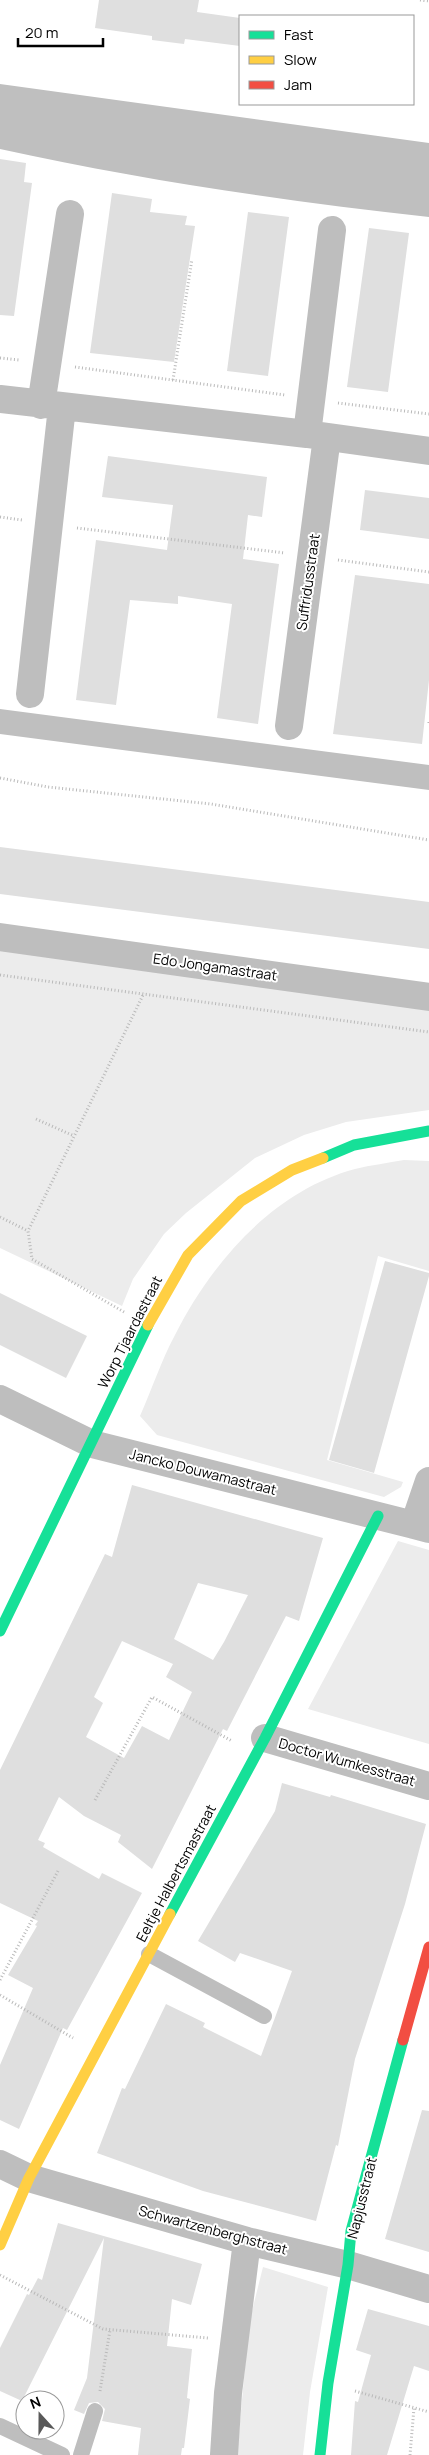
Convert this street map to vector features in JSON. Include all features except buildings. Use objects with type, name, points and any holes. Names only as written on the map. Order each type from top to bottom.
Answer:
[{"type":"street","points":[[30,694],[50,524],[52,406],[47,363],[70,214]]},
{"type":"street","name":"Suffridusstraat","points":[[289,726],[312,556],[317,436],[311,399],[332,230]]},
{"type":"street","points":[[0,399],[429,451]]},
{"type":"street","name":"Edo Jongamastraat","points":[[0,937],[429,997]]},
{"type":"street","name":"Worp Tjaardastraat","points":[[0,1631],[158,1304],[188,1255],[240,1201],[292,1170],[354,1145],[411,1136],[429,1131]]},
{"type":"street","name":"Worp Tjaardastraat","points":[[411,1136],[429,1142]]},
{"type":"street","name":"Jancko Douwamastraat","points":[[0,1399],[92,1444],[422,1527]]},
{"type":"street","points":[[422,1527],[429,1481]]},
{"type":"street","name":"Eeltje Halbertsmastraat","points":[[0,2244],[29,2178],[261,1746],[378,1516]]},
{"type":"street","name":"Doctor Wumkesstraat","points":[[261,1746],[429,1786]]},
{"type":"street","name":"Napjusstraat","points":[[320,2455],[328,2383],[348,2265],[351,2231],[429,1947]]},
{"type":"street","name":"Schwartzenberghstraat","points":[[0,2164],[29,2178],[247,2241],[348,2265],[429,2289]]},
{"type":"street","points":[[224,2455],[247,2241]]},
{"type":"lane","points":[[149,1954],[264,2016]]},
{"type":"lane","points":[[82,2455],[94,2411]]},
{"type":"lane","points":[[0,2426],[62,2455]]},
{"type":"path","points":[[420,0],[429,2]]},
{"type":"path","points":[[173,380],[192,259]]},
{"type":"path","points":[[0,358],[429,414]]},
{"type":"path","points":[[0,517],[429,572]]},
{"type":"path","points":[[0,778],[48,787],[211,804],[429,840]]},
{"type":"path","points":[[0,975],[429,1032]]},
{"type":"path","points":[[144,993],[28,1231],[32,1259],[148,1326]]},
{"type":"path","points":[[36,1119],[74,1136]]},
{"type":"path","points":[[0,1217],[28,1231]]},
{"type":"path","points":[[96,1800],[152,1697],[261,1746]]},
{"type":"path","points":[[0,1980],[58,1872]]},
{"type":"path","points":[[0,1995],[97,2051]]},
{"type":"path","points":[[0,2275],[103,2330],[235,2341]]},
{"type":"path","points":[[94,2411],[103,2379],[110,2330]]},
{"type":"path","points":[[328,2383],[429,2412]]},
{"type":"path","points":[[410,2455],[414,2408]]},
{"type":"shaded area","points":[[0,84],[429,143],[429,217],[213,189],[0,149]]},
{"type":"shaded area","points":[[0,709],[429,765],[429,790],[0,734]]},
{"type":"shaded area","points":[[0,946],[429,997],[429,1110],[346,1122],[304,1135],[255,1158],[186,1213],[164,1234],[133,1279],[122,1306],[0,1248]]},
{"type":"shaded area","points":[[404,1160],[429,1161],[429,1271],[378,1256],[327,1460],[403,1482],[401,1487],[384,1497],[157,1435],[140,1416],[175,1335],[207,1281],[227,1256],[248,1233],[297,1194],[325,1179],[355,1169]]},
{"type":"shaded area","points":[[398,1541],[429,1550],[429,1744],[308,1709]]},
{"type":"shaded area","points":[[263,2267],[328,2287],[310,2392],[303,2455],[237,2455],[249,2323]]},
{"type":"traffic: fast","points":[[323,1158],[354,1145],[429,1131]]},
{"type":"traffic: fast","points":[[0,1631],[148,1325]]},
{"type":"traffic: fast","points":[[170,1914],[265,1738],[378,1516]]},
{"type":"traffic: fast","points":[[320,2455],[328,2383],[348,2265],[351,2231],[403,2040]]},
{"type":"traffic: slow","points":[[148,1325],[188,1255],[241,1201],[292,1170],[323,1158]]},
{"type":"traffic: slow","points":[[0,2245],[29,2178],[170,1914]]},
{"type":"traffic: jam","points":[[403,2040],[429,1947]]}]
